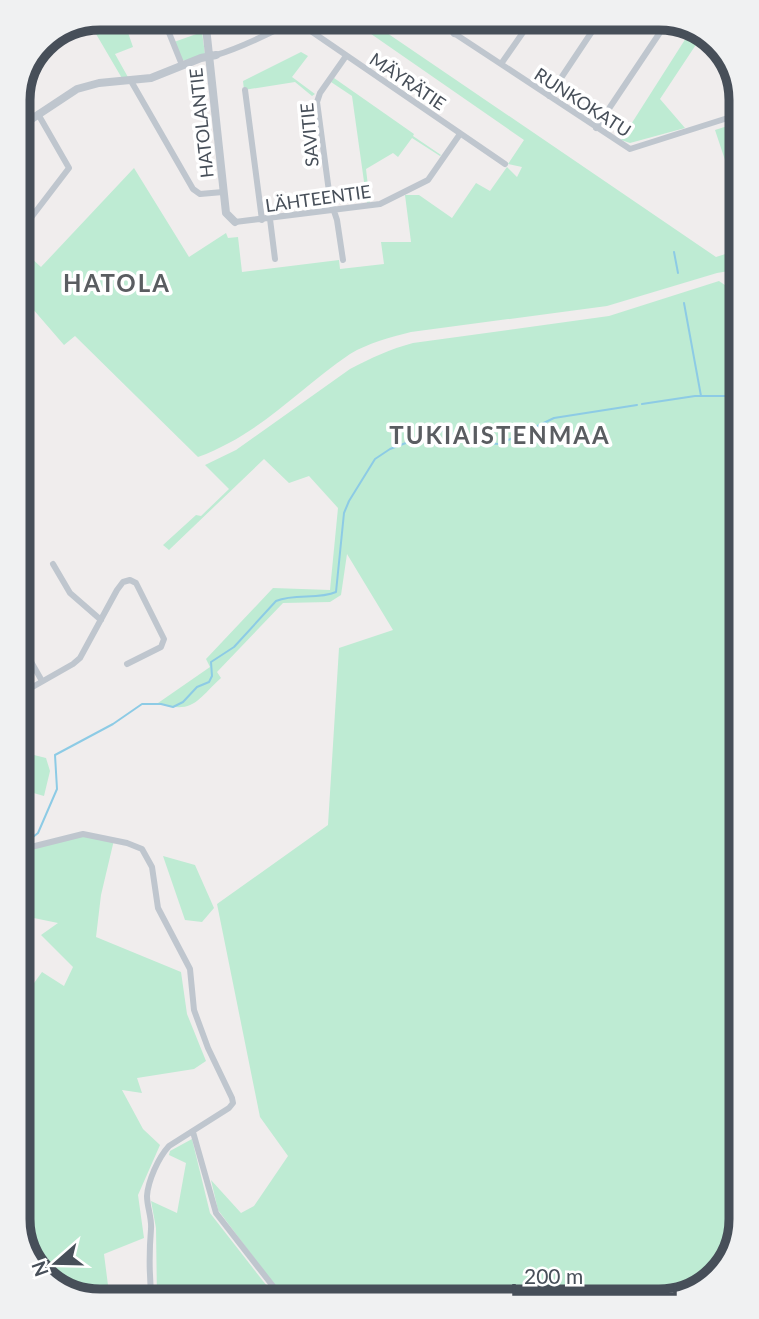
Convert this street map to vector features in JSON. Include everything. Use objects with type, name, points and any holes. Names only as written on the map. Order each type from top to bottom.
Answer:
[{"type":"street","points":[[168,30],[182,65]]},
{"type":"street","name":"HATOLANTIE","points":[[208,30],[213,56],[223,192],[227,216],[235,222]]},
{"type":"street","points":[[30,120],[77,89],[99,83],[131,81],[159,75],[201,58],[236,49],[275,30]]},
{"type":"street","name":"MÄYRÄTIE","points":[[313,30],[505,164]]},
{"type":"street","name":"RUNKOKATU","points":[[448,30],[630,149],[729,118]]},
{"type":"street","points":[[454,34],[457,30]]},
{"type":"street","points":[[501,64],[525,30]]},
{"type":"street","points":[[549,96],[593,30]]},
{"type":"street","points":[[596,128],[662,30]]},
{"type":"street","name":"SAVITIE","points":[[342,260],[317,102],[320,93],[346,55]]},
{"type":"street","points":[[131,81],[194,190],[201,194],[223,192]]},
{"type":"street","points":[[245,90],[262,220]]},
{"type":"street","points":[[30,219],[69,168],[38,114]]},
{"type":"street","name":"LÄHTEENTIE","points":[[235,222],[377,205],[422,184],[460,134]]},
{"type":"street","points":[[270,219],[275,259]]},
{"type":"street","points":[[53,564],[70,593],[101,620]]},
{"type":"street","points":[[30,688],[80,658],[122,583],[129,580],[135,581],[164,639],[161,647],[127,664]]},
{"type":"street","points":[[30,660],[42,681]]},
{"type":"street","points":[[30,848],[83,834],[127,843],[142,849],[150,859],[158,908],[190,969],[194,1010],[233,1103],[162,1153],[147,1195],[152,1225],[149,1246],[151,1289]]},
{"type":"street","points":[[193,1132],[216,1213],[275,1289]]},
{"type":"green space","points":[[94,30],[127,30],[133,47],[115,54],[129,79],[123,80]]},
{"type":"green space","points":[[365,30],[383,30],[716,257],[729,253],[729,271],[607,306],[411,332],[364,347],[331,368],[260,424],[198,457],[75,336],[64,345],[30,306],[30,257],[41,267],[134,168],[189,257],[226,233],[228,238],[238,237],[242,272],[339,260],[340,269],[384,264],[381,242],[411,242],[405,195],[419,195],[452,218],[476,183],[490,191],[507,167],[517,177],[522,167],[508,164],[524,140]]},
{"type":"green space","points":[[202,32],[205,54],[187,61],[182,60],[174,42]]},
{"type":"green space","points":[[687,36],[698,42],[660,99],[685,128],[630,143],[621,140]]},
{"type":"green space","points":[[301,52],[308,56],[292,77],[315,94],[312,96],[295,82],[244,90],[243,81]]},
{"type":"green space","points":[[334,78],[441,155],[412,138],[398,157],[393,153],[366,169],[370,203],[367,203],[352,96],[331,82]]},
{"type":"green space","points":[[729,126],[729,172],[715,130]]},
{"type":"green space","points":[[719,281],[729,288],[729,1228],[724,1246],[705,1272],[690,1282],[668,1289],[277,1289],[218,1210],[211,1180],[241,1213],[254,1206],[288,1156],[260,1117],[217,904],[328,825],[339,648],[393,630],[347,554],[341,595],[330,602],[283,603],[217,672],[221,678],[200,699],[179,707],[158,703],[210,667],[206,659],[273,588],[330,590],[338,508],[309,476],[289,483],[264,459],[169,550],[163,545],[196,515],[201,516],[229,489],[205,465],[236,450],[365,361],[413,343],[609,316]]},
{"type":"green space","points":[[30,754],[46,758],[50,771],[44,796],[30,792]]},
{"type":"green space","points":[[83,834],[114,840],[101,895],[96,937],[181,972],[187,1014],[206,1061],[194,1069],[137,1078],[142,1093],[122,1090],[143,1129],[160,1145],[138,1195],[144,1238],[104,1254],[108,1289],[77,1286],[54,1272],[37,1250],[31,1233],[30,989],[42,972],[64,986],[73,967],[41,935],[58,923],[30,917],[33,848]]},
{"type":"green space","points":[[163,856],[195,865],[214,908],[202,922],[185,920]]},
{"type":"green space","points":[[192,1139],[210,1213],[269,1289],[157,1289],[156,1228],[151,1201],[177,1213],[186,1163],[169,1155],[170,1151]]},
{"type":"waterway","points":[[674,252],[678,273]]},
{"type":"waterway","points":[[684,303],[701,396]]},
{"type":"waterway","points":[[642,404],[695,396],[729,396]]},
{"type":"waterway","points":[[30,839],[38,833],[57,789],[55,755],[113,724],[142,704],[173,707],[183,702],[197,687],[209,682],[212,676],[211,662],[234,647],[276,601],[336,592],[344,513],[375,459],[390,449],[440,430],[482,443],[500,444],[554,418],[637,405]]},
{"type":"district","name":"HATOLA","points":[[117,282]]},
{"type":"district","name":"TUKIAISTENMAA","points":[[500,434]]}]
